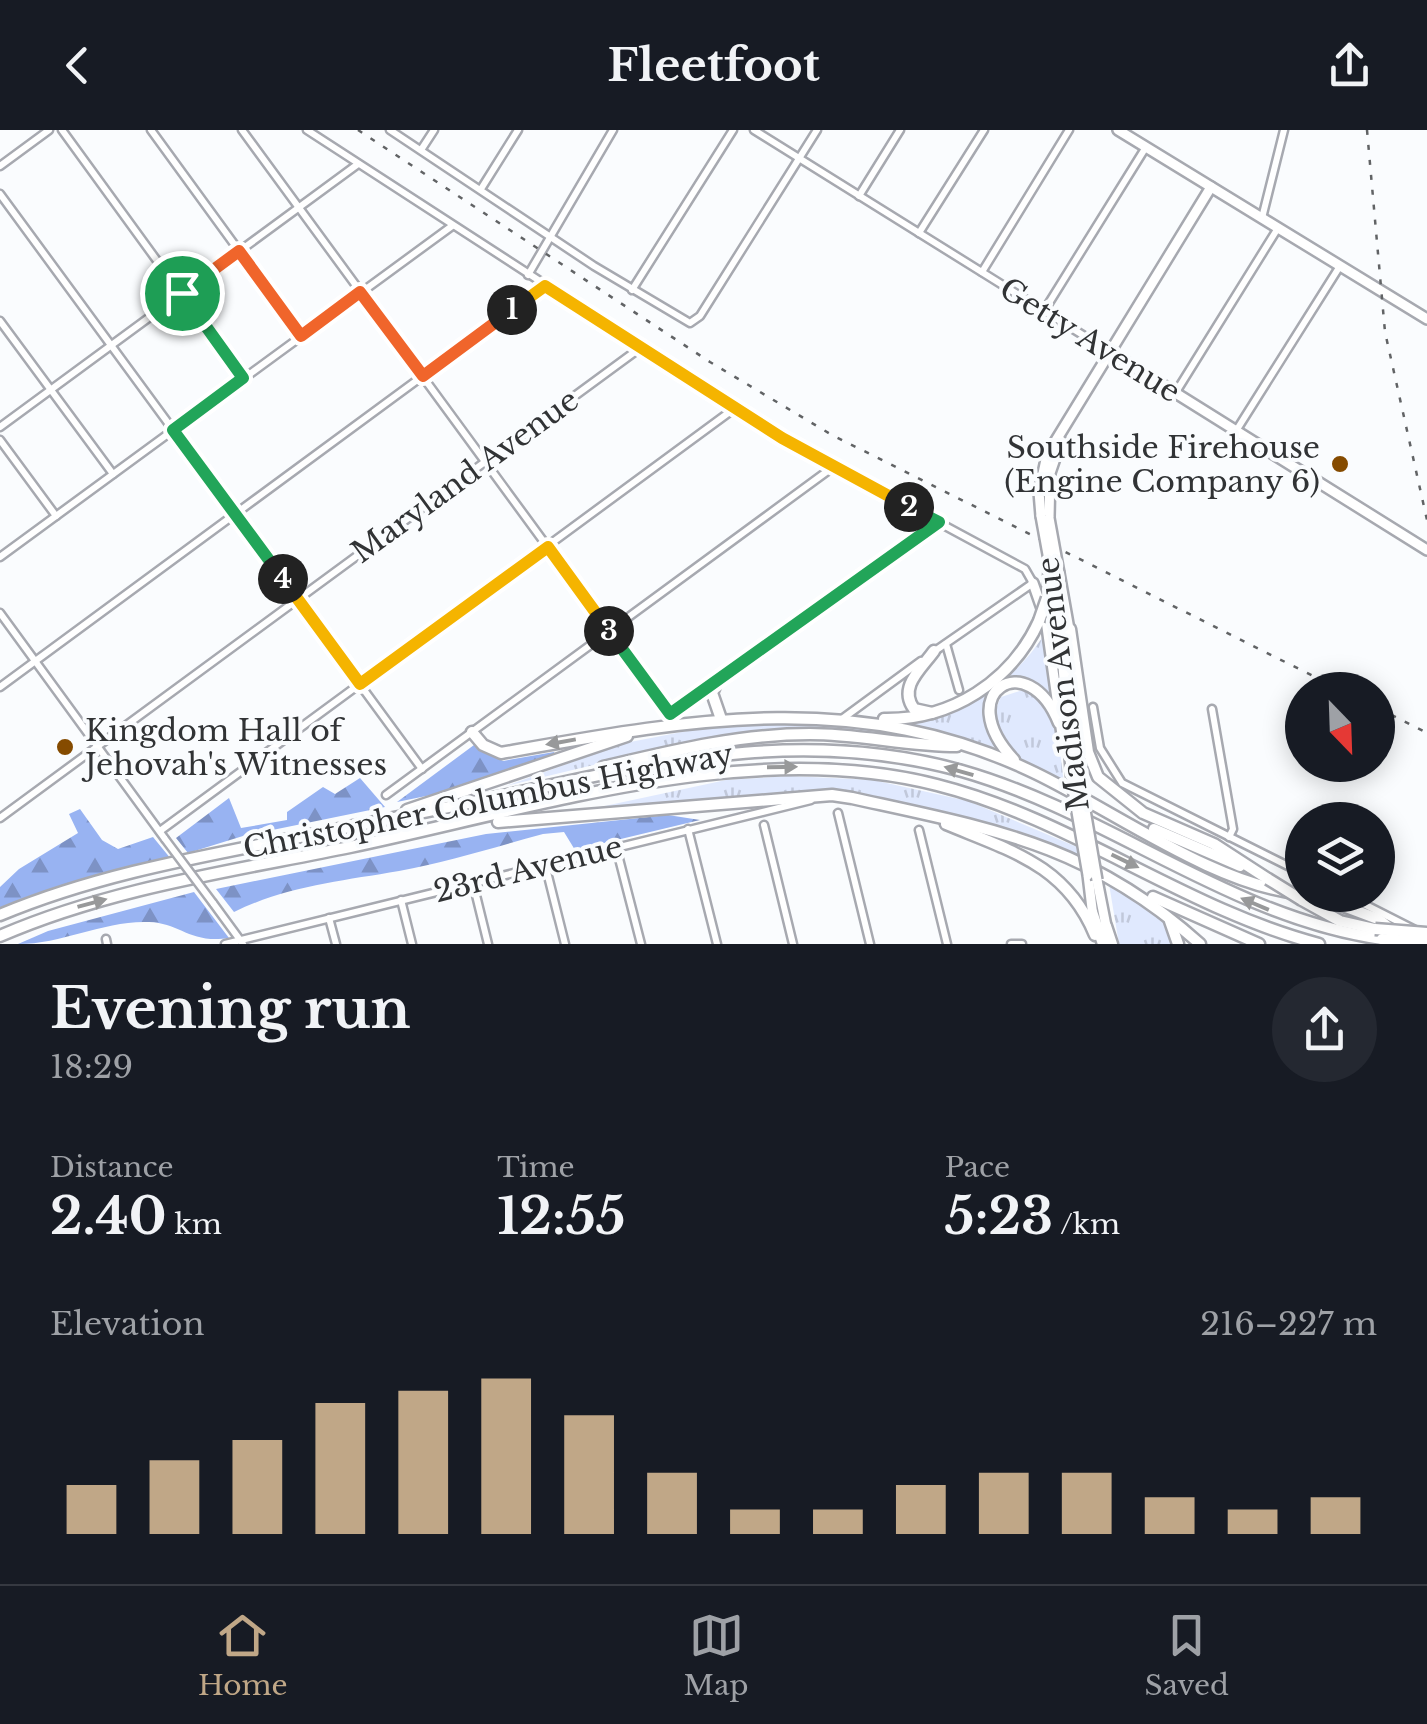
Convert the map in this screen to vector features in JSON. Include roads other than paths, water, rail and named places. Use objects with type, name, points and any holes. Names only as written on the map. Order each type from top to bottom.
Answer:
[{"type":"highway","points":[[368,823],[671,719],[918,719],[942,712],[1007,667],[1040,621],[1053,566]]},
{"type":"highway","points":[[1070,628],[1090,759],[1103,782],[1144,813],[1214,844],[1268,879]]},
{"type":"highway","points":[[934,652],[910,683],[908,694],[920,712],[942,712]]},
{"type":"highway","points":[[717,682],[712,694],[721,719]]},
{"type":"highway","points":[[1018,765],[989,726],[989,704],[997,691],[1015,682],[1030,684],[1045,696],[1059,724]]},
{"type":"highway","points":[[858,720],[968,745],[1018,765],[1248,882],[1285,891]]},
{"type":"highway","points":[[472,732],[490,751],[501,752],[657,726]]},
{"type":"highway","points":[[482,801],[503,790],[748,737],[814,734],[968,745]]},
{"type":"highway","name":"Christopher Columbus Highway","points":[[0,915],[123,875],[368,823],[720,752],[810,748],[900,757],[1019,791],[1272,912],[1326,929],[1388,939],[1427,937]]},
{"type":"highway","name":"Christopher Columbus Highway","points":[[0,936],[123,895],[711,773],[787,767],[866,771],[934,784],[999,804],[1245,918],[1320,944]]},
{"type":"highway","points":[[446,827],[832,795],[917,812],[1052,848],[1133,889],[1259,944]]},
{"type":"highway","points":[[917,812],[1043,868],[1072,891],[1103,942]]},
{"type":"highway","points":[[1127,819],[1285,887]]},
{"type":"highway","points":[[1133,889],[1200,944]]},
{"type":"highway","points":[[1092,912],[1103,942]]},
{"type":"highway","points":[[1328,912],[1340,921],[1388,939]]},
{"type":"highway","points":[[1356,912],[1368,916],[1388,939]]},
{"type":"highway","points":[[1168,916],[1178,944]]},
{"type":"highway","points":[[1103,942],[1106,926]]},
{"type":"main road","points":[[1118,130],[1427,319]]},
{"type":"main road","name":"Madison Avenue","points":[[1106,926],[1092,878],[1077,785],[1042,469],[1211,188]]},
{"type":"main road","name":"Getty Avenue","points":[[1110,352],[1427,550]]},
{"type":"main road","name":"Madison Avenue","points":[[1045,517],[1070,628],[1077,785]]},
{"type":"main road","points":[[1033,583],[1046,620],[1059,724],[1077,785]]},
{"type":"main road","name":"Madison Avenue","points":[[1092,878],[1092,912]]},
{"type":"street","points":[[0,166],[48,130]]},
{"type":"street","points":[[62,130],[243,378]]},
{"type":"street","points":[[151,130],[301,336]]},
{"type":"street","points":[[242,130],[671,719],[939,522]]},
{"type":"street","points":[[307,130],[735,408],[833,467],[1019,563],[1033,583],[842,719]]},
{"type":"street","points":[[390,130],[687,323],[696,320],[706,306],[817,130]]},
{"type":"street","points":[[422,150],[434,130]]},
{"type":"street","points":[[481,190],[518,130]]},
{"type":"street","points":[[528,276],[613,130]]},
{"type":"street","points":[[632,290],[734,130]]},
{"type":"street","name":"Getty Avenue","points":[[754,130],[1110,352]]},
{"type":"street","points":[[859,196],[900,130]]},
{"type":"street","points":[[920,233],[984,130]]},
{"type":"street","points":[[982,272],[1069,130]]},
{"type":"street","points":[[1262,218],[1284,130]]},
{"type":"street","points":[[1044,311],[1146,147]]},
{"type":"street","points":[[0,426],[358,164]]},
{"type":"street","points":[[0,194],[422,769]]},
{"type":"street","points":[[0,556],[452,226]]},
{"type":"street","points":[[1176,392],[1278,228]]},
{"type":"street","points":[[1236,431],[1340,266]]},
{"type":"street","points":[[0,688],[545,286]]},
{"type":"street","points":[[0,321],[113,474]]},
{"type":"street","name":"Maryland Avenue","points":[[0,818],[640,348]]},
{"type":"street","points":[[160,831],[735,408]]},
{"type":"street","points":[[0,440],[56,516]]},
{"type":"street","points":[[386,795],[833,467]]},
{"type":"street","points":[[0,612],[242,942]]},
{"type":"street","points":[[946,644],[959,690]]},
{"type":"street","points":[[1093,706],[1100,748],[1122,783],[1285,864]]},
{"type":"street","points":[[1212,710],[1234,829],[1230,837]]},
{"type":"street","name":"23rd Avenue","points":[[225,944],[832,795]]},
{"type":"street","points":[[838,813],[870,944]]},
{"type":"street","points":[[764,825],[793,944]]},
{"type":"street","points":[[688,829],[717,944]]},
{"type":"street","points":[[918,830],[947,944]]},
{"type":"street","points":[[616,847],[641,944]]},
{"type":"street","points":[[546,864],[565,944]]},
{"type":"street","points":[[473,882],[488,944]]},
{"type":"street","points":[[401,900],[412,944]]},
{"type":"street","points":[[1379,912],[1427,937]]},
{"type":"street","points":[[329,918],[336,944]]},
{"type":"street","points":[[1011,944],[1022,944]]},
{"type":"railway","points":[[358,130],[710,362],[832,435],[1305,672]]},
{"type":"railway","points":[[1367,130],[1385,332],[1427,520]]},
{"type":"railway","points":[[1395,717],[1427,733]]},
{"type":"place","name":"Southside Firehouse (Engine Company 6)","points":[[1340,464]]},
{"type":"place","name":"Kingdom Hall of Jehovah's Witnesses","points":[[65,747]]}]
